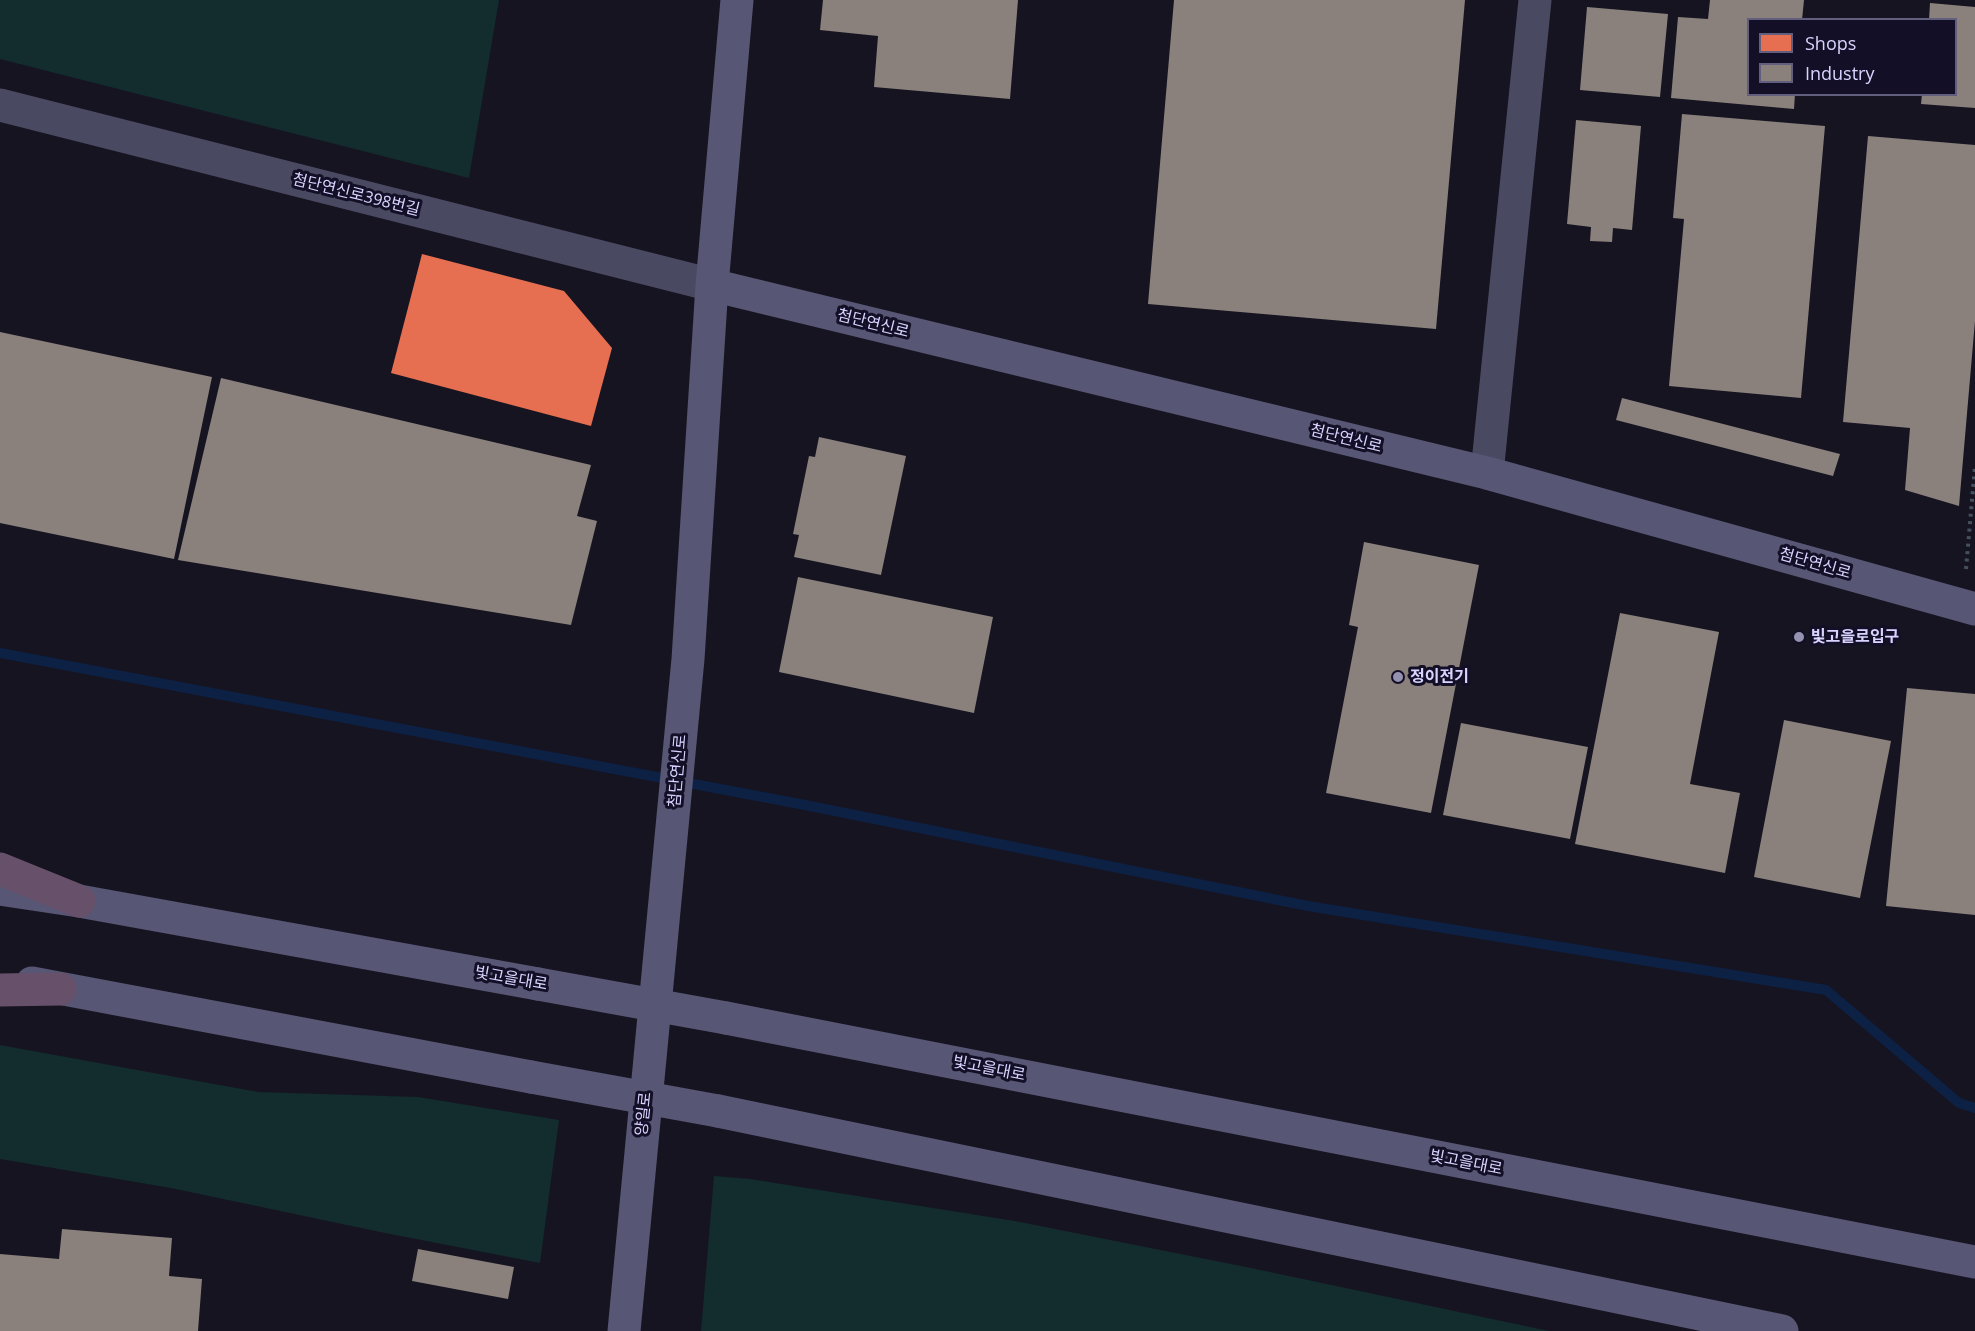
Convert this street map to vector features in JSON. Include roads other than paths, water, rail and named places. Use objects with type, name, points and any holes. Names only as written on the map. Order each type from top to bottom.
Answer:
[{"type":"highway","points":[[0,869],[79,901]]},
{"type":"highway","points":[[0,990],[60,988]]},
{"type":"main road","name":"첨단연신로","points":[[666,897],[688,658],[712,285],[737,0]]},
{"type":"main road","name":"첨단연신로","points":[[712,285],[1487,473],[1969,607]]},
{"type":"main road","name":"빛고을대로","points":[[0,889],[79,901],[726,1018],[1975,1262]]},
{"type":"main road","name":"양일로","points":[[624,1331],[666,897]]},
{"type":"main road","points":[[0,977],[718,1112],[1782,1331]]},
{"type":"street","points":[[1487,473],[1535,0]]},
{"type":"street","name":"첨단연신로398번길","points":[[0,105],[712,285]]},
{"type":"waterway","points":[[0,653],[805,805],[1308,906],[1826,990],[1959,1103],[1975,1108]]},
{"type":"place","name":"빛고을로입구","points":[[1799,637]]},
{"type":"place","name":"정이전기","points":[[1398,677]]}]
